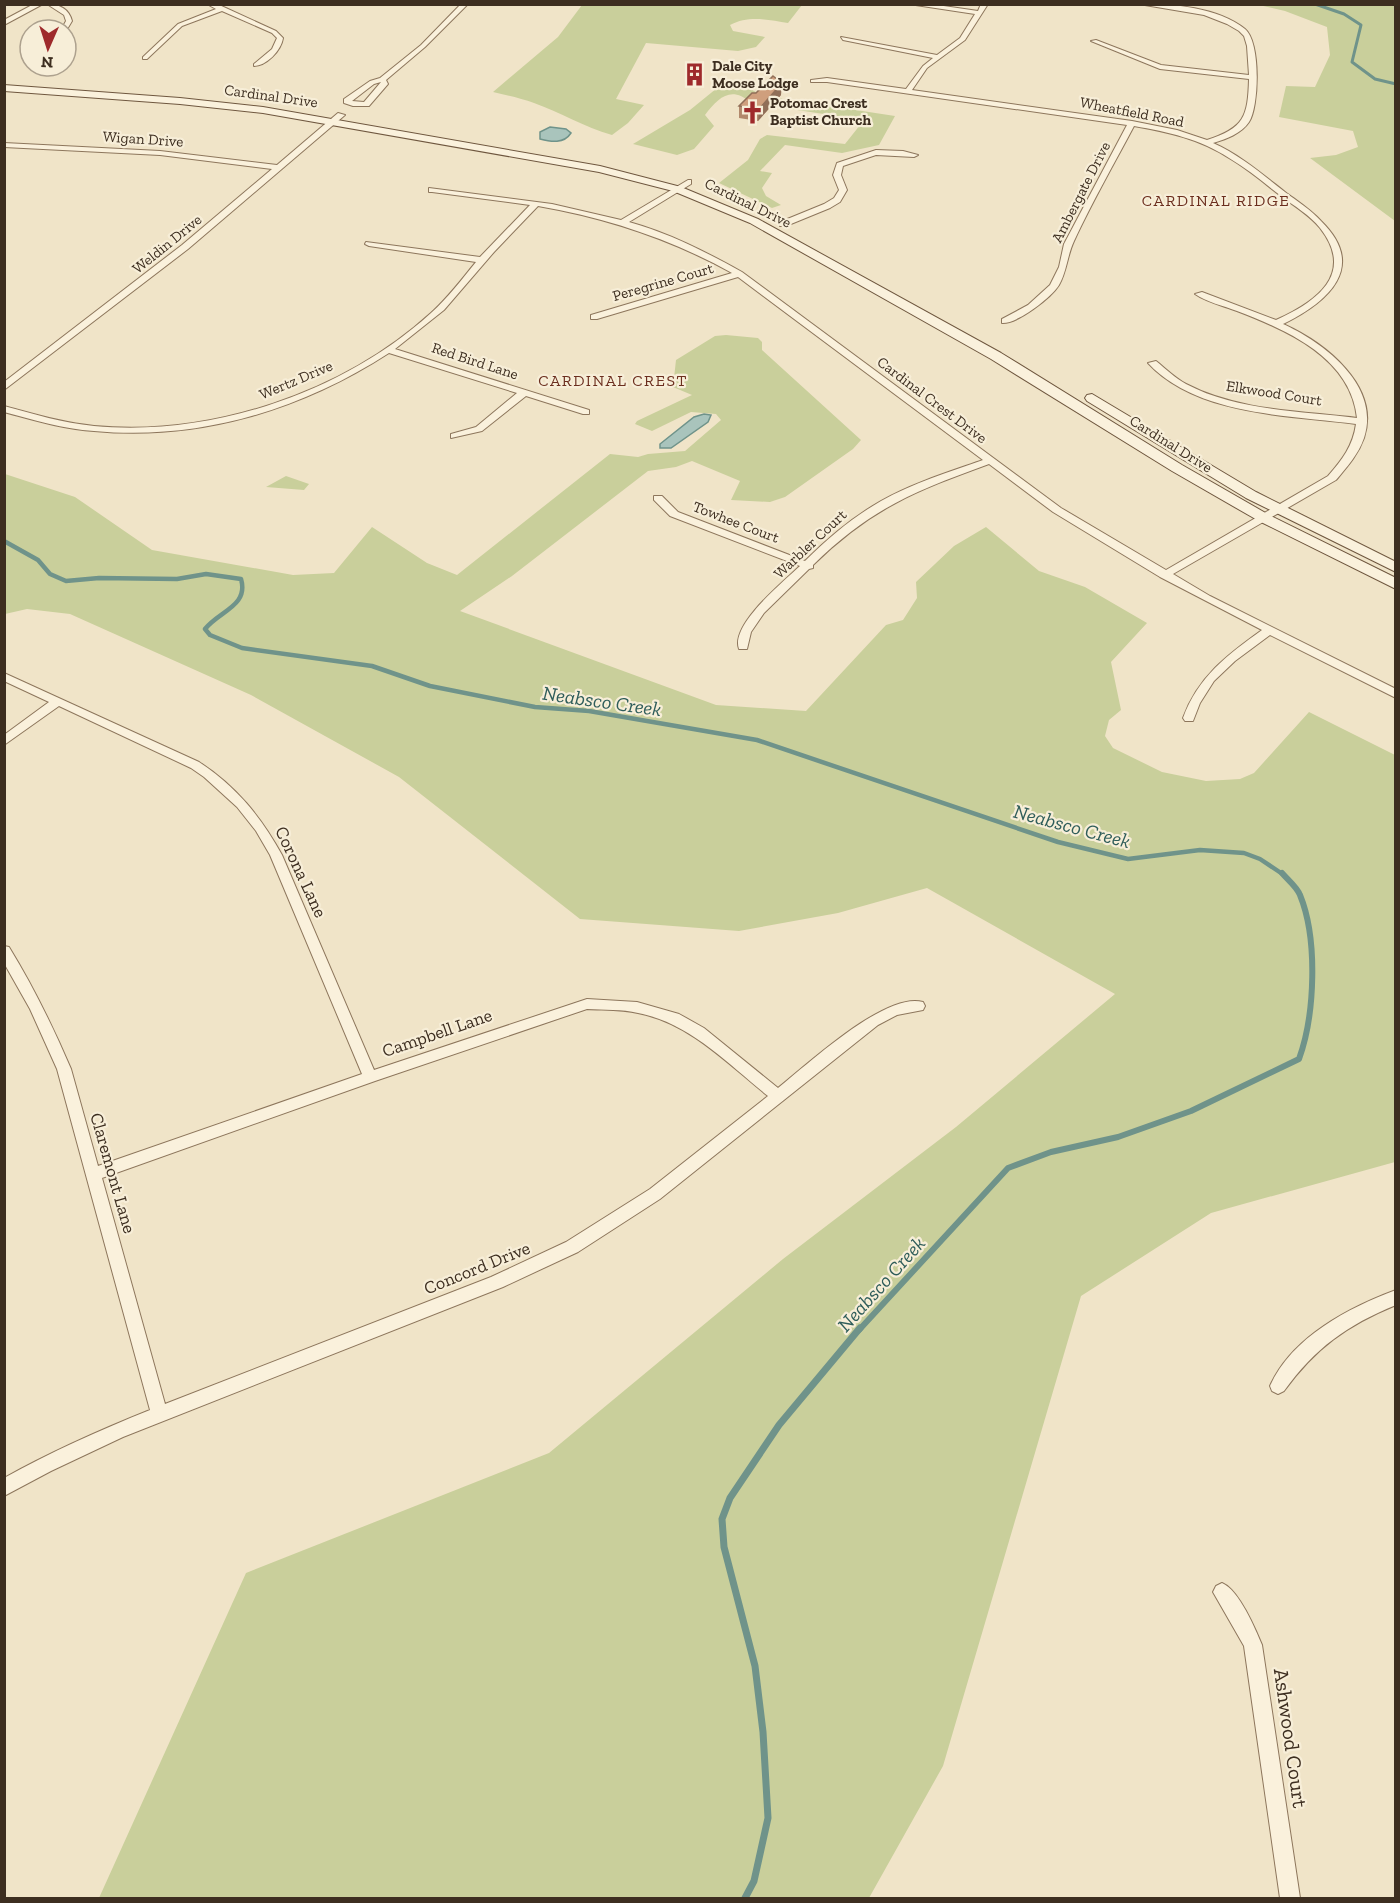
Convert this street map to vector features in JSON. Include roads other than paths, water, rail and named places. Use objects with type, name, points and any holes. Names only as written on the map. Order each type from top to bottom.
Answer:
[{"type":"main road","name":"Cardinal Drive","points":[[4,82],[220,98],[338,118],[682,186],[747,205],[918,298]]},
{"type":"main road","name":"Cardinal Drive","points":[[4,88],[200,103],[338,118]]},
{"type":"main road","name":"Cardinal Drive","points":[[682,186],[754,221],[922,314],[1045,385],[1177,468],[1264,518],[1395,584]]},
{"type":"main road","points":[[978,331],[1005,346]]},
{"type":"main road","name":"Cardinal Drive","points":[[1080,391],[1184,456],[1279,509],[1395,568]]},
{"type":"street","points":[[4,23],[40,4]]},
{"type":"street","points":[[50,4],[70,18]]},
{"type":"street","points":[[210,4],[274,32],[280,38],[276,49],[256,65]]},
{"type":"street","points":[[382,80],[386,83],[366,104],[353,104],[347,101],[372,82],[382,80],[435,36],[465,4]]},
{"type":"street","points":[[912,4],[980,13]]},
{"type":"street","points":[[908,90],[925,67],[963,39],[985,4]]},
{"type":"street","points":[[1142,4],[1211,16],[1239,28],[1250,40],[1253,95],[1248,118],[1237,129],[1206,143]]},
{"type":"street","points":[[145,58],[180,25],[222,9]]},
{"type":"street","points":[[843,38],[938,57]]},
{"type":"street","points":[[1094,41],[1160,67],[1251,77]]},
{"type":"street","name":"Wheatfield Road","points":[[813,81],[827,80],[908,90],[1132,123],[1174,132],[1206,143],[1245,165],[1312,217],[1322,226],[1336,247],[1339,266],[1325,294],[1305,310],[1275,324]]},
{"type":"street","name":"Weldin Drive","points":[[4,387],[185,247],[338,118]]},
{"type":"street","name":"Ambergate Drive","points":[[1005,321],[1031,307],[1054,286],[1063,267],[1068,244],[1132,123]]},
{"type":"street","name":"Wigan Drive","points":[[4,145],[160,153],[279,168]]},
{"type":"street","points":[[783,224],[837,200],[843,190],[837,175],[840,165],[873,152],[891,151],[914,155]]},
{"type":"street","points":[[624,222],[682,186]]},
{"type":"street","name":"Cardinal Crest Drive","points":[[432,190],[536,204],[624,222],[679,241],[739,274],[1057,510],[1164,575],[1268,631],[1395,694]]},
{"type":"street","name":"Wertz Drive","points":[[4,410],[37,420],[87,429],[131,432],[192,428],[233,419],[286,402],[333,382],[388,350],[434,315],[482,260],[536,204]]},
{"type":"street","points":[[369,244],[482,260]]},
{"type":"street","name":"Peregrine Court","points":[[594,317],[739,274]]},
{"type":"street","points":[[1164,575],[1316,489],[1345,465],[1359,442],[1363,422],[1357,394],[1341,369],[1314,345],[1275,324],[1199,294]]},
{"type":"street","name":"Red Bird Lane","points":[[388,350],[586,412]]},
{"type":"street","name":"Elkwood Court","points":[[1153,363],[1183,386],[1213,398],[1239,404],[1363,422]]},
{"type":"street","points":[[454,436],[478,429],[525,392]]},
{"type":"street","name":"Warbler Court","points":[[743,647],[747,627],[760,611],[849,527],[887,502],[911,490],[989,461]]},
{"type":"street","name":"Towhee Court","points":[[658,498],[674,514],[809,566]]},
{"type":"street","points":[[1189,718],[1201,687],[1212,673],[1268,631]]},
{"type":"street","name":"Corona Lane","points":[[4,676],[195,765],[223,784],[249,811],[276,855],[370,1077]]},
{"type":"street","points":[[4,741],[58,701]]},
{"type":"street","name":"Claremont Lane","points":[[4,951],[26,985],[64,1069],[159,1414]]},
{"type":"street","name":"Campbell Lane","points":[[94,1174],[576,1006],[603,1003],[651,1010],[684,1023],[778,1095]]},
{"type":"street","name":"Concord Drive","points":[[4,1488],[63,1456],[159,1414],[497,1282],[572,1247],[655,1194],[873,1021],[894,1010],[918,1006]]},
{"type":"street","points":[[1278,1386],[1295,1360],[1317,1339],[1342,1321],[1395,1297]]},
{"type":"street","name":"Ashwood Court","points":[[1222,1592],[1244,1625],[1253,1645],[1290,1899]]},
{"type":"water","points":[[550,127],[566,129],[571,133],[561,141],[540,139],[540,132]]},
{"type":"water","points":[[704,414],[711,415],[708,422],[671,448],[660,448],[660,444],[694,417]]},
{"type":"waterway","points":[[1315,4],[1344,14],[1361,25],[1352,62],[1375,79],[1396,84]]},
{"type":"waterway","name":"Neabsco Creek","points":[[4,541],[38,560],[50,574],[66,581],[99,578],[177,579],[206,574],[241,579],[241,596],[237,602],[205,629],[210,635],[242,648],[372,666],[430,686],[535,707],[589,711],[757,740],[1058,842],[1128,859],[1200,850],[1244,853],[1260,859],[1284,875]]},
{"type":"waterway","name":"Neabsco Creek","points":[[859,1330],[1008,1168],[1051,1152],[1118,1137],[1191,1111],[1299,1059],[1311,999],[1312,955],[1310,933],[1300,895],[1284,875]]},
{"type":"waterway","name":"Neabsco Creek","points":[[745,1898],[754,1881],[768,1818],[763,1732],[755,1666],[724,1547],[722,1519],[730,1498],[779,1425],[860,1328]]},
{"type":"place","name":"Dale City Moose Lodge","points":[[694,75]]},
{"type":"place","name":"Potomac Crest Baptist Church","points":[[752,112]]},
{"type":"district","name":"CARDINAL RIDGE","points":[[1216,200]]},
{"type":"district","name":"CARDINAL CREST","points":[[613,380]]}]
